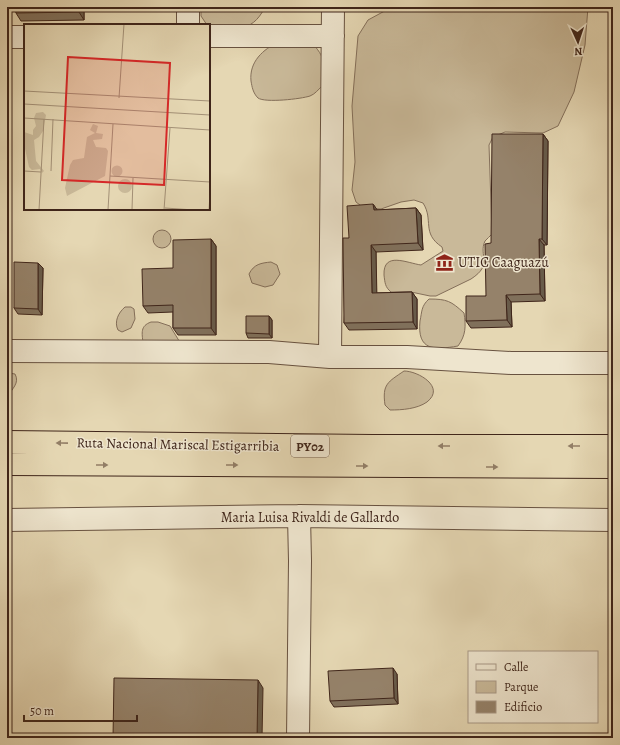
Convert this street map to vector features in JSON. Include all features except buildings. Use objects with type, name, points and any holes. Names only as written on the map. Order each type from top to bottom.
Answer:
[{"type":"highway","name":"Ruta Nacional Mariscal Estigarribia","points":[[7,442],[372,446],[613,446]]},
{"type":"highway","name":"Ruta Nacional Mariscal Estigarribia","points":[[7,464],[613,467]]},
{"type":"street","points":[[188,7],[188,24]]},
{"type":"street","points":[[330,357],[333,7]]},
{"type":"street","points":[[210,36],[333,36]]},
{"type":"street","points":[[7,37],[24,37]]},
{"type":"street","points":[[7,351],[269,352],[330,357],[407,357],[511,362],[613,364]]},
{"type":"street","points":[[298,738],[300,561],[299,516]]},
{"type":"street","name":"Maria Luisa Rivaldi de Gallardo","points":[[7,520],[299,516],[613,520]]},
{"type":"green space","points":[[201,7],[265,7],[260,16],[254,22],[240,28],[210,25],[210,24],[206,24],[201,16]]},
{"type":"green space","points":[[392,7],[588,7],[585,45],[574,92],[558,126],[543,133],[505,132],[493,137],[489,145],[492,234],[485,241],[483,246],[484,264],[478,274],[471,279],[436,296],[411,292],[391,292],[386,287],[384,275],[387,263],[397,260],[421,265],[443,251],[442,247],[432,237],[428,215],[423,203],[414,200],[401,202],[381,209],[364,208],[356,202],[352,190],[355,162],[352,106],[358,36],[368,20]]},
{"type":"green space","points":[[279,42],[313,44],[321,55],[324,64],[322,86],[310,96],[283,100],[268,100],[258,98],[255,94],[251,81],[252,68],[258,57],[263,52]]},
{"type":"green space","points":[[162,230],[168,233],[171,239],[168,245],[162,248],[156,245],[153,239],[156,233]]},
{"type":"green space","points":[[271,262],[277,265],[280,274],[273,285],[265,287],[252,283],[249,274],[253,268],[261,264]]},
{"type":"green space","points":[[429,299],[448,302],[456,306],[464,313],[465,330],[463,338],[458,346],[435,348],[424,343],[421,338],[420,321],[423,307]]},
{"type":"green space","points":[[125,307],[131,307],[134,309],[135,319],[131,328],[122,332],[118,330],[116,324],[120,312]]},
{"type":"green space","points":[[151,322],[158,322],[170,326],[181,344],[143,343],[142,330]]},
{"type":"green space","points":[[404,371],[416,374],[428,381],[432,386],[432,396],[427,402],[414,408],[390,410],[385,405],[385,388],[390,381]]},
{"type":"green space","points":[[7,374],[15,374],[17,380],[15,386],[7,397]]},
{"type":"place","name":"UTIC Caaguazú","points":[[445,262]]}]
